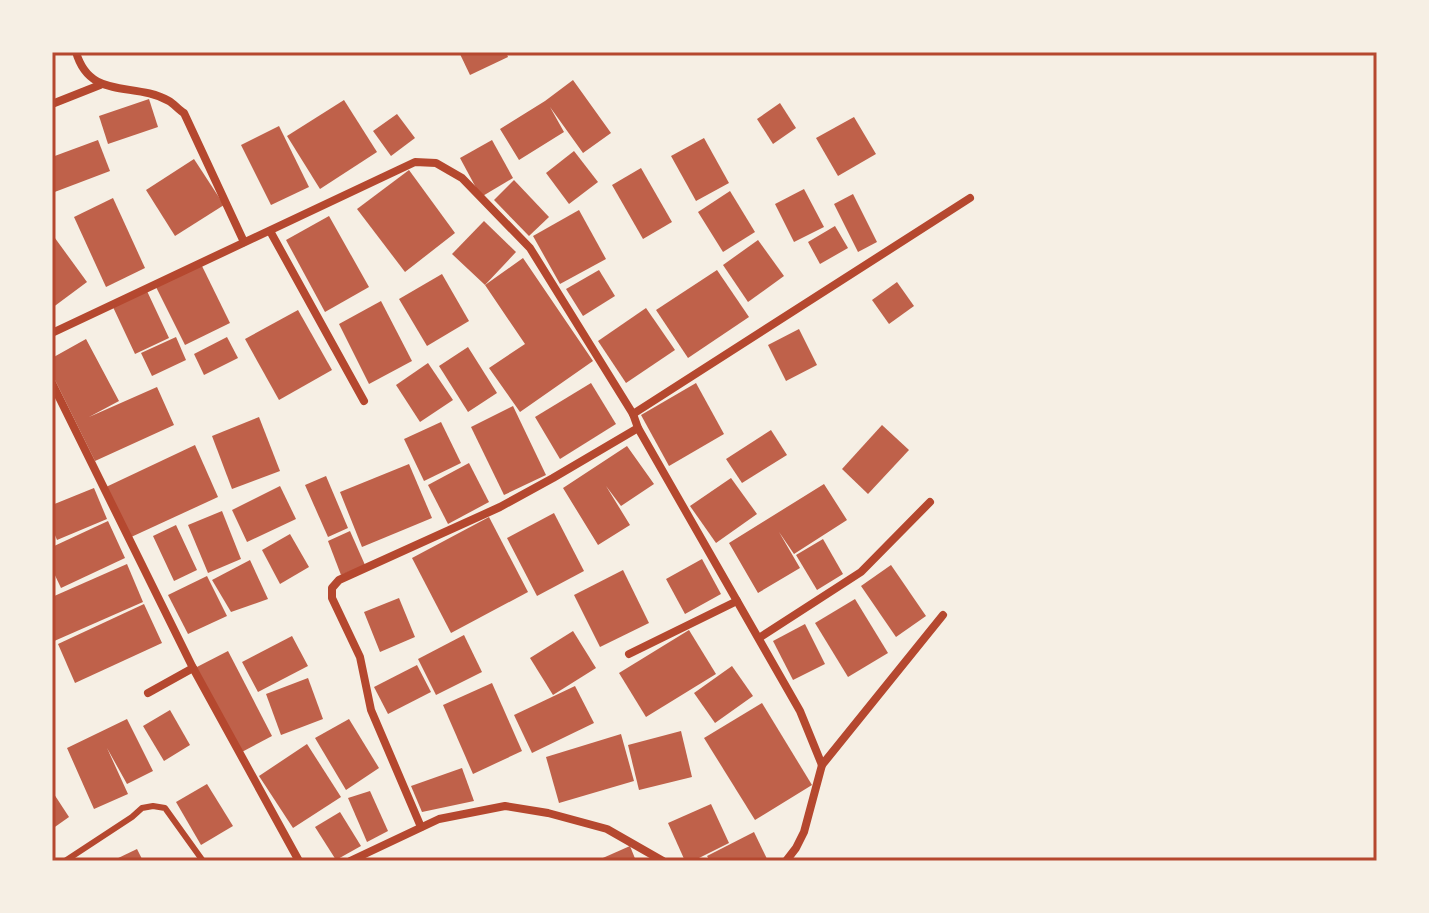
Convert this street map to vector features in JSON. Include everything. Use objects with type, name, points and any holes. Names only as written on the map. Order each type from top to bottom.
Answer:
[{"type":"street","points":[[76,52],[80,65],[100,85],[169,101],[184,113],[244,242]]},
{"type":"street","points":[[52,104],[100,85]]},
{"type":"street","points":[[52,333],[415,162],[436,163],[451,171],[475,190],[530,248],[633,414],[638,428],[800,711],[822,765]]},
{"type":"street","points":[[633,414],[970,198]]},
{"type":"street","points":[[270,231],[364,401]]},
{"type":"street","points":[[52,383],[193,668],[299,861]]},
{"type":"street","points":[[421,827],[371,710],[360,657],[332,598],[332,588],[339,580],[500,507],[638,428]]},
{"type":"street","points":[[759,638],[861,572],[930,502]]},
{"type":"street","points":[[629,654],[737,601]]},
{"type":"street","points":[[786,861],[804,832],[822,765],[943,615]]},
{"type":"street","points":[[148,693],[193,668]]},
{"type":"street","points":[[350,861],[439,819],[505,806],[548,813],[607,829],[663,861]]},
{"type":"lane","points":[[65,861],[142,808],[153,806],[165,808],[203,861]]},
{"type":"building","points":[[459,52],[506,52],[508,57],[470,75]]},
{"type":"building","points":[[573,80],[611,133],[583,153],[550,107],[564,132],[519,160],[500,129]]},
{"type":"building","points":[[149,99],[158,127],[108,144],[99,116]]},
{"type":"building","points":[[344,100],[377,152],[320,189],[287,136]]},
{"type":"building","points":[[780,103],[796,128],[773,144],[757,119]]},
{"type":"building","points":[[397,114],[415,138],[391,156],[373,131]]},
{"type":"building","points":[[854,117],[876,154],[838,176],[816,138]]},
{"type":"building","points":[[279,126],[309,187],[271,205],[241,145]]},
{"type":"building","points":[[704,138],[729,183],[696,201],[671,156]]},
{"type":"building","points":[[98,140],[110,171],[52,193],[52,157]]},
{"type":"building","points":[[492,140],[513,178],[481,197],[460,158]]},
{"type":"building","points":[[574,151],[598,182],[569,204],[546,173]]},
{"type":"building","points":[[194,159],[224,205],[175,236],[146,190]]},
{"type":"building","points":[[641,168],[672,222],[643,239],[612,185]]},
{"type":"building","points":[[409,170],[455,233],[405,272],[357,209]]},
{"type":"building","points":[[514,180],[549,217],[529,236],[494,200]]},
{"type":"building","points":[[804,189],[824,227],[794,242],[775,204]]},
{"type":"building","points":[[730,191],[755,232],[723,252],[698,212]]},
{"type":"building","points":[[853,194],[877,242],[858,252],[834,204]]},
{"type":"building","points":[[113,198],[145,268],[106,287],[74,217]]},
{"type":"building","points":[[579,210],[606,259],[560,284],[533,236]]},
{"type":"building","points":[[329,216],[369,287],[325,312],[286,240]]},
{"type":"building","points":[[484,221],[516,252],[485,285],[452,254]]},
{"type":"building","points":[[835,226],[848,248],[820,264],[808,242]]},
{"type":"building","points":[[52,234],[87,282],[52,308]]},
{"type":"building","points":[[758,240],[784,276],[748,302],[723,265]]},
{"type":"building","points":[[523,258],[593,361],[520,412],[489,368],[525,344],[485,285]]},
{"type":"building","points":[[201,264],[230,323],[185,345],[156,287]]},
{"type":"building","points":[[599,270],[615,296],[583,316],[566,289]]},
{"type":"building","points":[[717,270],[749,317],[688,358],[656,310]]},
{"type":"building","points":[[442,274],[469,321],[427,346],[399,299]]},
{"type":"building","points":[[897,282],[914,306],[889,324],[872,300]]},
{"type":"building","points":[[147,291],[169,338],[135,354],[113,307]]},
{"type":"building","points":[[381,301],[412,361],[369,384],[339,324]]},
{"type":"building","points":[[646,308],[675,350],[626,383],[598,341]]},
{"type":"building","points":[[298,310],[332,370],[279,400],[245,339]]},
{"type":"building","points":[[799,329],[817,365],[786,381],[768,345]]},
{"type":"building","points":[[176,337],[186,360],[152,376],[141,353]]},
{"type":"building","points":[[227,337],[238,358],[204,375],[194,354]]},
{"type":"building","points":[[86,339],[119,401],[89,417],[157,387],[174,425],[95,461],[52,374],[52,358]]},
{"type":"building","points":[[468,347],[497,393],[468,412],[439,366]]},
{"type":"building","points":[[428,363],[453,400],[420,422],[396,385]]},
{"type":"building","points":[[591,383],[616,424],[560,459],[535,417]]},
{"type":"building","points":[[696,383],[724,434],[669,466],[641,415]]},
{"type":"building","points":[[513,406],[546,475],[504,495],[471,427]]},
{"type":"building","points":[[259,417],[280,471],[232,489],[212,436]]},
{"type":"building","points":[[441,422],[461,463],[424,481],[404,439]]},
{"type":"building","points":[[882,425],[909,450],[868,494],[842,469]]},
{"type":"building","points":[[771,430],[787,455],[742,483],[726,459]]},
{"type":"building","points":[[195,445],[218,497],[129,538],[106,487]]},
{"type":"building","points":[[627,446],[654,484],[621,506],[606,486],[630,525],[598,545],[563,488]]},
{"type":"building","points":[[469,463],[489,502],[448,524],[428,485]]},
{"type":"building","points":[[409,464],[432,518],[362,547],[340,492]]},
{"type":"building","points":[[326,476],[348,528],[328,537],[305,485]]},
{"type":"building","points":[[731,478],[757,514],[716,543],[690,506]]},
{"type":"building","points":[[824,484],[847,520],[794,554],[779,532],[800,568],[758,593],[729,543]]},
{"type":"building","points":[[280,486],[296,519],[247,542],[232,510]]},
{"type":"building","points":[[94,488],[107,519],[57,540],[52,528],[52,505]]},
{"type":"building","points":[[222,511],[241,559],[208,573],[188,525]]},
{"type":"building","points":[[554,513],[584,571],[537,596],[507,538]]},
{"type":"building","points":[[489,517],[528,592],[451,633],[412,558]]},
{"type":"building","points":[[108,521],[125,558],[61,588],[52,569],[52,547]]},
{"type":"building","points":[[176,525],[197,570],[174,581],[153,536]]},
{"type":"building","points":[[350,531],[365,565],[341,575],[328,541]]},
{"type":"building","points":[[290,534],[309,567],[280,584],[262,550]]},
{"type":"building","points":[[823,539],[843,574],[817,590],[796,555]]},
{"type":"building","points":[[702,559],[721,594],[685,614],[666,579]]},
{"type":"building","points":[[250,560],[268,599],[231,612],[212,580]]},
{"type":"building","points":[[127,564],[143,602],[52,642],[52,597]]},
{"type":"building","points":[[891,565],[926,616],[896,637],[861,586]]},
{"type":"building","points":[[623,570],[649,623],[600,647],[574,595]]},
{"type":"building","points":[[207,576],[227,616],[188,634],[168,595]]},
{"type":"building","points":[[399,598],[415,637],[380,652],[364,612]]},
{"type":"building","points":[[855,599],[888,653],[848,677],[815,623]]},
{"type":"building","points":[[144,604],[162,643],[75,683],[58,644]]},
{"type":"building","points":[[805,624],[825,664],[793,680],[773,641]]},
{"type":"building","points":[[689,630],[716,674],[646,717],[619,673]]},
{"type":"building","points":[[573,631],[596,668],[553,695],[530,658]]},
{"type":"building","points":[[464,635],[482,672],[436,695],[418,659]]},
{"type":"building","points":[[292,636],[308,666],[258,692],[242,662]]},
{"type":"building","points":[[228,651],[272,736],[240,753],[195,668]]},
{"type":"building","points":[[417,665],[431,692],[388,714],[374,687]]},
{"type":"building","points":[[732,666],[753,696],[715,723],[694,693]]},
{"type":"building","points":[[308,678],[323,719],[281,735],[266,694]]},
{"type":"building","points":[[492,683],[522,751],[473,774],[443,705]]},
{"type":"building","points":[[575,686],[594,723],[532,753],[514,715]]},
{"type":"building","points":[[762,703],[812,785],[755,820],[704,738]]},
{"type":"building","points":[[170,710],[190,745],[164,761],[143,726]]},
{"type":"building","points":[[127,719],[153,771],[127,784],[107,748],[128,794],[94,809],[67,748]]},
{"type":"building","points":[[349,719],[379,768],[346,790],[315,738]]},
{"type":"building","points":[[681,731],[692,777],[639,790],[628,745]]},
{"type":"building","points":[[621,734],[634,781],[559,803],[546,757]]},
{"type":"building","points":[[307,744],[341,797],[293,828],[259,776]]},
{"type":"building","points":[[462,768],[474,801],[422,812],[411,786]]},
{"type":"building","points":[[207,784],[233,826],[201,845],[176,802]]},
{"type":"building","points":[[52,791],[69,817],[52,829]]},
{"type":"building","points":[[370,791],[388,831],[367,842],[348,798]]},
{"type":"building","points":[[711,804],[729,843],[693,861],[685,861],[668,823]]},
{"type":"building","points":[[340,812],[361,846],[336,860],[315,827]]},
{"type":"building","points":[[754,832],[768,861],[710,861],[707,856]]},
{"type":"building","points":[[630,846],[636,861],[596,861]]},
{"type":"building","points":[[137,849],[143,861],[112,861]]}]
